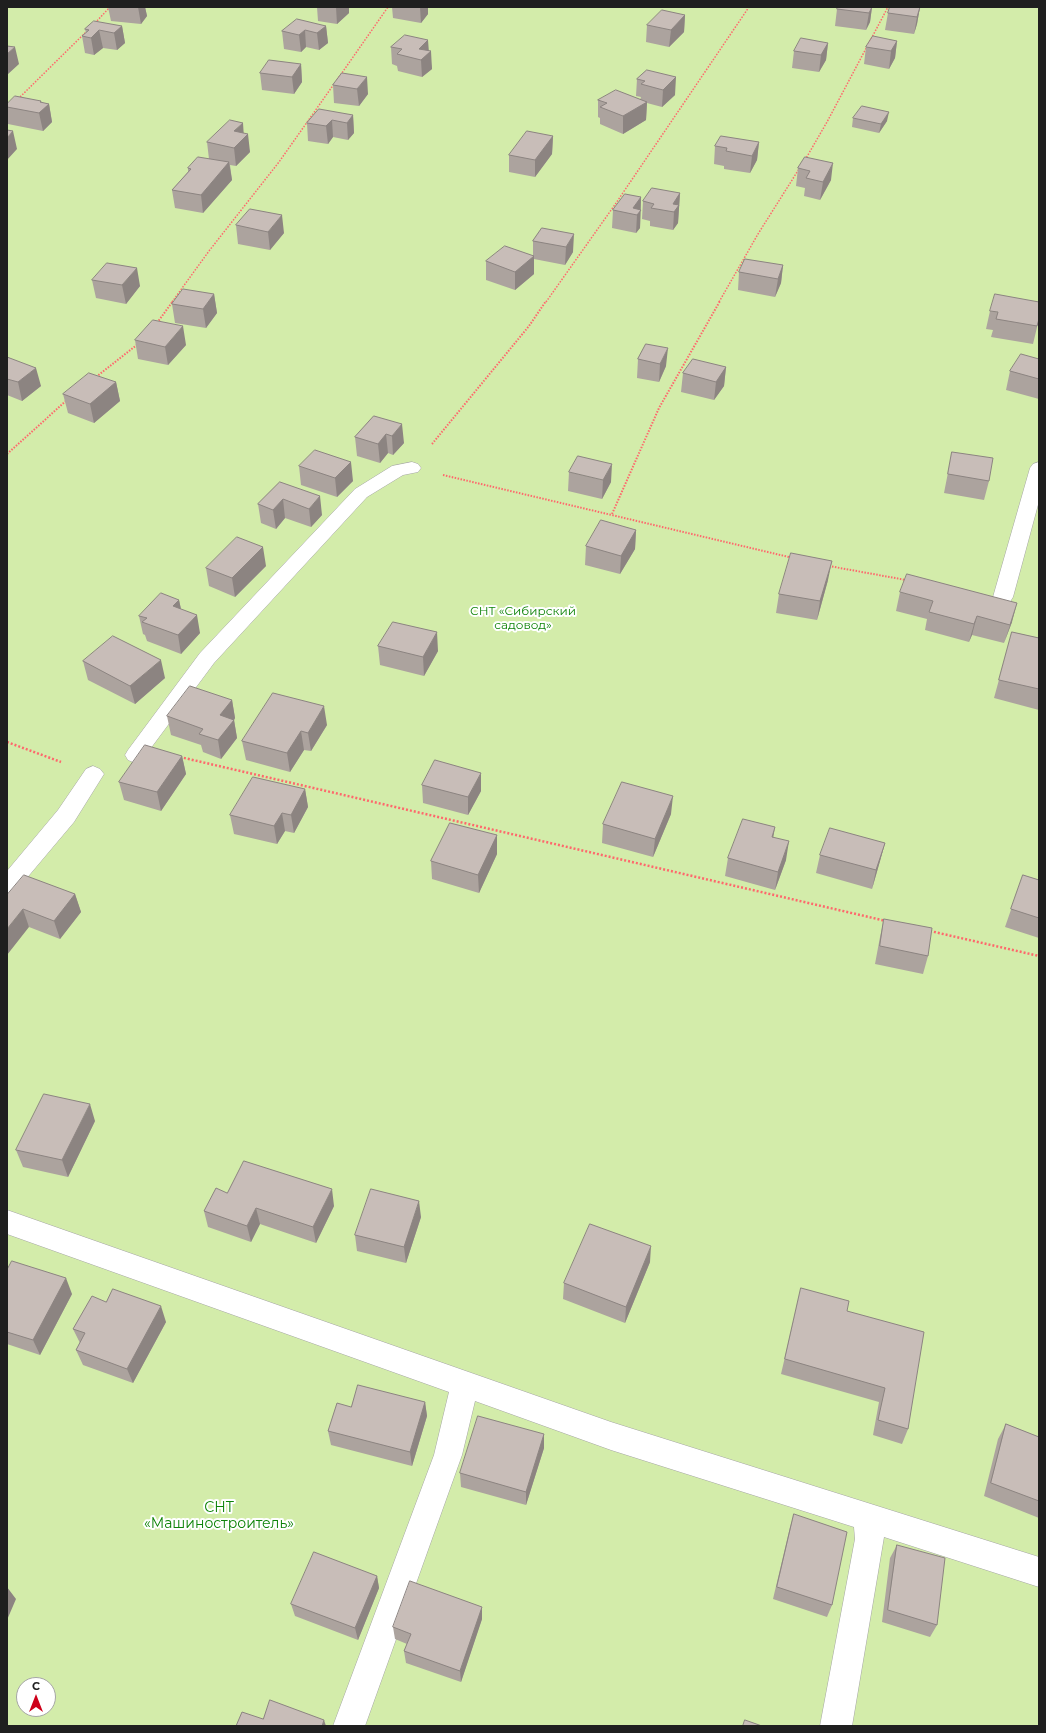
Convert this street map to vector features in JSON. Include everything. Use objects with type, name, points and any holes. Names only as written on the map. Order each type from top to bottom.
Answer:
[{"type":"lane","points":[[135,755],[207,658],[361,493],[398,470],[412,468]]},
{"type":"lane","points":[[1003,597],[1039,468]]},
{"type":"lane","points":[[7,886],[66,816],[93,774]]},
{"type":"lane","points":[[7,1222],[611,1436],[1039,1572]]},
{"type":"lane","points":[[348,1726],[448,1455],[465,1384]]},
{"type":"lane","points":[[836,1726],[870,1539],[867,1518]]},
{"type":"path","points":[[94,23],[110,7]]},
{"type":"path","points":[[155,325],[208,251],[279,162],[388,7]]},
{"type":"path","points":[[749,7],[614,206],[529,326],[412,468],[612,514],[796,559]]},
{"type":"path","points":[[803,162],[824,129],[888,7]]},
{"type":"path","points":[[18,99],[89,29]]},
{"type":"path","points":[[612,514],[659,408],[758,234],[799,169]]},
{"type":"path","points":[[93,379],[140,342]]},
{"type":"path","points":[[7,454],[70,398]]},
{"type":"path","points":[[826,566],[911,581]]},
{"type":"path","points":[[7,742],[93,774]]},
{"type":"path","points":[[135,755],[174,756],[891,922]]},
{"type":"path","points":[[922,929],[1039,956]]},
{"type":"green space","name":"СНТ «Сибирский садовод»","points":[[7,7],[1039,7],[1039,1726],[7,1726]]},
{"type":"building","points":[[838,7],[872,7],[869,13],[837,9]]},
{"type":"building","points":[[890,7],[920,7],[917,17],[888,13]]},
{"type":"building","points":[[662,10],[685,15],[671,30],[647,25]]},
{"type":"building","points":[[297,19],[326,26],[317,33],[305,30],[299,35],[282,31]]},
{"type":"building","points":[[94,21],[122,26],[114,33],[99,30],[91,38],[82,36],[89,30],[85,29]]},
{"type":"building","points":[[405,35],[428,40],[419,49],[431,51],[421,60],[397,54],[402,49],[391,47]]},
{"type":"building","points":[[873,36],[897,41],[891,51],[866,47]]},
{"type":"building","points":[[801,38],[828,43],[821,55],[794,51]]},
{"type":"building","points":[[7,46],[15,47],[7,54]]},
{"type":"building","points":[[269,60],[301,64],[292,77],[260,73]]},
{"type":"building","points":[[647,70],[676,77],[663,90],[641,84],[645,81],[637,79]]},
{"type":"building","points":[[342,73],[367,77],[357,89],[333,85]]},
{"type":"building","points":[[616,90],[647,102],[623,116],[600,107],[607,103],[598,100]]},
{"type":"building","points":[[15,96],[49,104],[39,113],[7,107],[7,104]]},
{"type":"building","points":[[862,106],[889,112],[881,124],[853,118]]},
{"type":"building","points":[[319,109],[353,115],[347,123],[332,120],[326,126],[307,123]]},
{"type":"building","points":[[230,120],[243,123],[234,131],[248,134],[234,148],[207,142]]},
{"type":"building","points":[[7,130],[13,131],[7,138]]},
{"type":"building","points":[[527,131],[553,136],[535,160],[509,155]]},
{"type":"building","points":[[721,136],[759,142],[752,156],[726,151],[727,148],[715,146]]},
{"type":"building","points":[[198,157],[229,162],[201,195],[172,190],[191,169],[188,168]]},
{"type":"building","points":[[805,157],[833,163],[823,182],[806,178],[810,171],[798,168]]},
{"type":"building","points":[[652,188],[680,193],[673,204],[679,205],[674,212],[651,208],[654,204],[643,201]]},
{"type":"building","points":[[625,194],[641,197],[633,208],[641,210],[637,215],[613,210]]},
{"type":"building","points":[[250,209],[282,215],[268,232],[236,225]]},
{"type":"building","points":[[542,228],[574,234],[566,247],[533,241]]},
{"type":"building","points":[[505,246],[534,256],[515,272],[486,261]]},
{"type":"building","points":[[745,259],[783,265],[778,279],[739,272]]},
{"type":"building","points":[[107,263],[137,268],[122,285],[92,280]]},
{"type":"building","points":[[183,289],[214,294],[203,309],[172,304]]},
{"type":"building","points":[[995,294],[1039,302],[1039,319],[1037,326],[996,319],[998,312],[990,311]]},
{"type":"building","points":[[153,320],[183,326],[165,347],[135,340]]},
{"type":"building","points":[[646,344],[668,348],[660,364],[638,359]]},
{"type":"building","points":[[1021,354],[1039,359],[1039,379],[1010,371]]},
{"type":"building","points":[[7,357],[36,368],[18,382],[7,379]]},
{"type":"building","points":[[693,359],[726,367],[716,382],[683,373]]},
{"type":"building","points":[[89,373],[116,382],[90,404],[63,394]]},
{"type":"building","points":[[374,416],[402,424],[392,436],[386,434],[378,444],[355,437]]},
{"type":"building","points":[[315,450],[351,462],[335,478],[299,466]]},
{"type":"building","points":[[952,452],[993,458],[989,481],[948,474]]},
{"type":"building","points":[[578,456],[612,464],[603,480],[569,472]]},
{"type":"building","points":[[280,482],[320,496],[309,509],[283,499],[273,510],[258,504]]},
{"type":"building","points":[[601,520],[636,530],[621,556],[586,546]]},
{"type":"building","points":[[237,537],[263,547],[232,578],[206,568]]},
{"type":"building","points":[[791,553],[832,561],[820,601],[779,594]]},
{"type":"building","points":[[907,574],[1017,603],[1010,625],[977,616],[974,624],[929,612],[933,601],[900,592]]},
{"type":"building","points":[[161,593],[179,600],[173,606],[197,615],[178,635],[142,622],[147,618],[139,616]]},
{"type":"building","points":[[393,622],[437,632],[423,657],[378,646]]},
{"type":"building","points":[[1012,632],[1039,638],[1039,689],[999,680]]},
{"type":"building","points":[[113,636],[161,660],[130,686],[83,661]]},
{"type":"building","points":[[190,686],[232,700],[220,715],[234,720],[218,740],[199,734],[203,729],[167,716]]},
{"type":"building","points":[[273,693],[324,706],[308,733],[301,731],[287,753],[242,741]]},
{"type":"building","points":[[145,745],[182,756],[157,792],[119,782]]},
{"type":"building","points":[[435,760],[481,773],[468,797],[422,785]]},
{"type":"building","points":[[253,777],[305,789],[291,815],[282,813],[274,826],[230,815]]},
{"type":"building","points":[[622,782],[673,796],[655,839],[603,824]]},
{"type":"building","points":[[743,819],[775,827],[772,837],[789,841],[778,872],[728,858]]},
{"type":"building","points":[[450,823],[497,835],[478,875],[431,861]]},
{"type":"building","points":[[830,828],[885,843],[876,870],[820,855]]},
{"type":"building","points":[[24,875],[75,894],[54,921],[23,909],[7,929],[7,895]]},
{"type":"building","points":[[1023,875],[1039,880],[1039,918],[1011,909]]},
{"type":"building","points":[[884,919],[932,928],[928,956],[880,946]]},
{"type":"building","points":[[44,1094],[90,1104],[62,1160],[16,1150]]},
{"type":"building","points":[[244,1161],[332,1189],[313,1227],[256,1208],[247,1226],[204,1211],[216,1188],[227,1193]]},
{"type":"building","points":[[371,1189],[419,1201],[404,1247],[355,1235]]},
{"type":"building","points":[[590,1224],[651,1246],[626,1307],[564,1283]]},
{"type":"building","points":[[12,1261],[66,1278],[33,1340],[7,1332],[7,1270]]},
{"type":"building","points":[[801,1288],[849,1301],[847,1311],[924,1332],[908,1429],[878,1420],[885,1388],[785,1359]]},
{"type":"building","points":[[113,1289],[161,1306],[127,1369],[76,1350],[85,1333],[73,1329],[92,1296],[106,1302]]},
{"type":"building","points":[[358,1385],[425,1402],[410,1452],[328,1431],[337,1403],[351,1407]]},
{"type":"building","points":[[478,1416],[544,1434],[526,1492],[460,1473]]},
{"type":"building","points":[[1006,1424],[1039,1437],[1039,1501],[991,1483]]},
{"type":"building","points":[[794,1514],[847,1532],[832,1605],[777,1587]]},
{"type":"building","points":[[897,1545],[945,1558],[937,1625],[888,1610]]},
{"type":"building","points":[[314,1552],[377,1576],[355,1628],[291,1604]]},
{"type":"building","points":[[410,1581],[482,1607],[460,1671],[404,1651],[411,1634],[393,1627]]},
{"type":"building","points":[[270,1700],[324,1720],[322,1726],[236,1726],[242,1712],[263,1719]]},
{"type":"building","points":[[745,1720],[762,1726],[743,1726]]},
{"type":"park label","name":"СНТ «Машиностроитель»","points":[[219,1516]]}]
